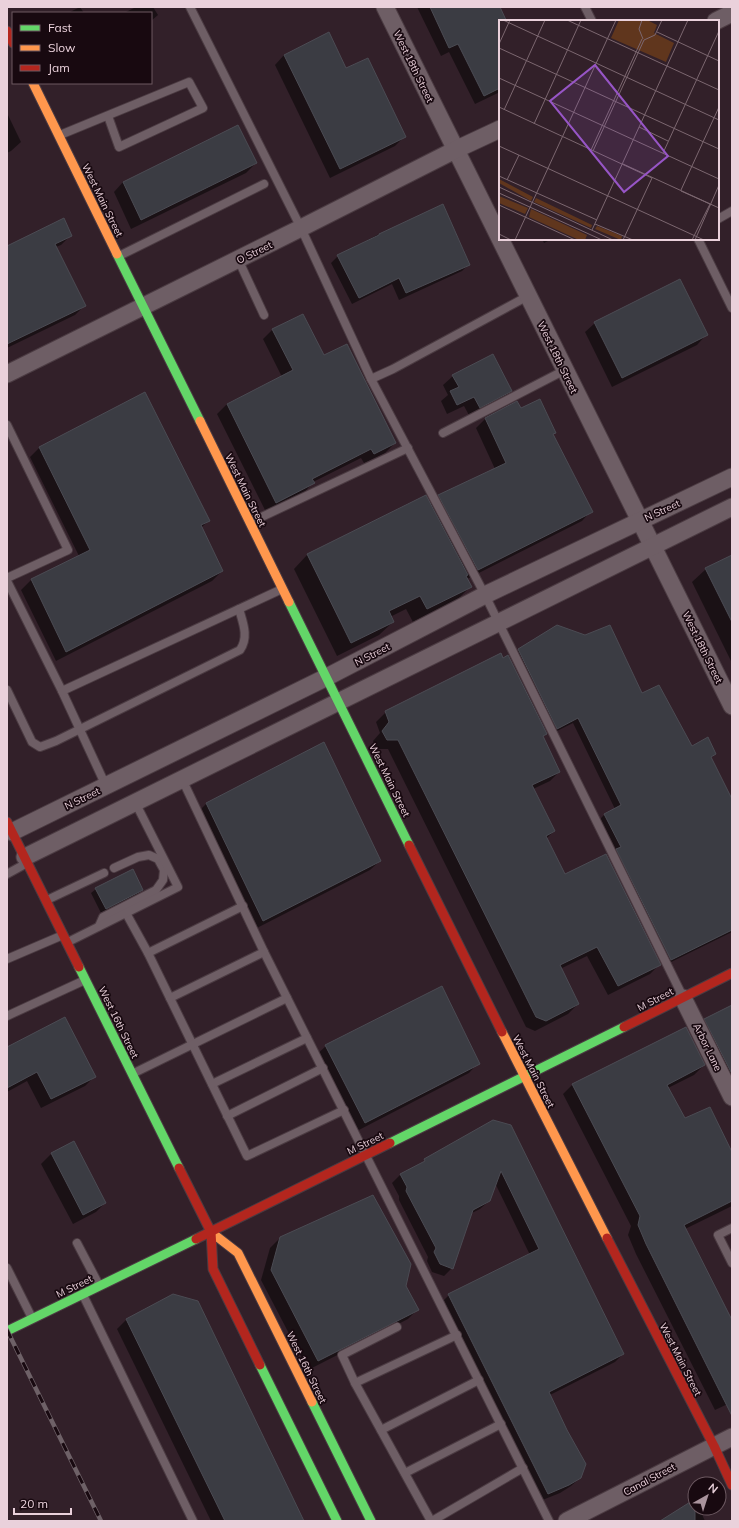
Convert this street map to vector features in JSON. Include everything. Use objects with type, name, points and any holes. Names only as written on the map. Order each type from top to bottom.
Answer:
[{"type":"street","name":"West 18th Street","points":[[385,7],[499,238]]},
{"type":"street","points":[[718,20],[732,13]]},
{"type":"street","points":[[7,31],[12,41]]},
{"type":"street","name":"West Main Street","points":[[33,84],[524,1077],[714,1446],[732,1485]]},
{"type":"street","name":"O Street","points":[[7,374],[499,129]]},
{"type":"street","name":"West 18th Street","points":[[500,240],[732,706]]},
{"type":"street","name":"N Street","points":[[10,827],[106,786],[327,677],[485,595],[732,476]]},
{"type":"street","points":[[26,860],[135,802],[732,507]]},
{"type":"street","name":"West 16th Street","points":[[10,827],[211,1232],[213,1269],[337,1521]]},
{"type":"street","name":"M Street","points":[[7,1331],[211,1232],[732,973]]},
{"type":"street","name":"Arbor Lane","points":[[683,998],[732,1097]]},
{"type":"street","name":"West 16th Street","points":[[211,1232],[238,1253],[371,1521]]},
{"type":"street","name":"Canal Street","points":[[566,1521],[732,1437]]},
{"type":"lane","points":[[190,7],[301,228],[371,379],[485,595],[683,998]]},
{"type":"lane","points":[[585,7],[592,20]]},
{"type":"lane","points":[[59,136],[189,82],[203,108],[119,147],[108,116]]},
{"type":"lane","points":[[118,256],[264,184]]},
{"type":"lane","points":[[719,218],[732,212]]},
{"type":"lane","points":[[698,240],[732,308]]},
{"type":"lane","points":[[238,259],[264,315]]},
{"type":"lane","points":[[371,379],[393,369],[528,296]]},
{"type":"lane","points":[[443,433],[565,370]]},
{"type":"lane","points":[[7,425],[68,550],[7,579],[62,691],[106,786]]},
{"type":"lane","points":[[250,522],[408,448]]},
{"type":"lane","points":[[62,691],[283,588]]},
{"type":"lane","points":[[7,690],[32,742],[40,747],[80,731],[240,650],[244,644],[245,629],[239,609]]},
{"type":"lane","points":[[182,779],[264,952],[367,1154],[549,1521]]},
{"type":"lane","points":[[7,959],[99,926],[178,887],[135,802]]},
{"type":"lane","points":[[99,926],[103,917],[156,890],[163,880],[164,870],[158,859],[149,855],[138,857],[114,868]]},
{"type":"lane","points":[[7,874],[26,860]]},
{"type":"lane","points":[[47,900],[104,873]]},
{"type":"lane","points":[[148,953],[243,906]]},
{"type":"lane","points":[[126,913],[148,953],[247,1156],[344,1110]]},
{"type":"lane","points":[[170,998],[264,952]]},
{"type":"lane","points":[[7,1016],[86,979]]},
{"type":"lane","points":[[133,1074],[287,998]]},
{"type":"lane","points":[[212,1084],[308,1038]]},
{"type":"lane","points":[[227,1116],[323,1068]]},
{"type":"lane","points":[[732,1228],[718,1235],[732,1263]]},
{"type":"lane","points":[[77,1243],[99,1286]]},
{"type":"lane","points":[[7,1268],[33,1318]]},
{"type":"lane","points":[[83,1294],[193,1521]]},
{"type":"lane","points":[[397,1327],[342,1354],[355,1383],[431,1521],[523,1468]]},
{"type":"lane","points":[[355,1383],[457,1335]]},
{"type":"lane","points":[[381,1430],[479,1380]]},
{"type":"lane","points":[[405,1473],[501,1424]]},
{"type":"building","points":[[430,7],[500,7],[506,20],[499,20],[499,88],[484,96],[458,44],[449,48]]},
{"type":"building","points":[[329,32],[346,68],[368,58],[406,137],[340,169],[284,55]]},
{"type":"building","points":[[238,125],[257,163],[141,220],[123,182]]},
{"type":"building","points":[[443,204],[470,265],[406,293],[399,278],[359,298],[337,255]]},
{"type":"building","points":[[64,218],[72,236],[55,244],[86,306],[7,344],[7,246]]},
{"type":"building","points":[[680,279],[708,335],[622,378],[594,322]]},
{"type":"building","points":[[303,314],[324,355],[347,344],[396,443],[374,454],[371,449],[312,479],[315,483],[276,503],[227,404],[293,370],[272,329]]},
{"type":"building","points":[[493,354],[512,391],[480,408],[474,397],[457,405],[450,391],[459,387],[452,375]]},
{"type":"building","points":[[145,392],[210,521],[201,525],[223,571],[66,652],[31,579],[90,550],[39,447]]},
{"type":"building","points":[[540,399],[556,433],[553,434],[593,512],[478,570],[438,495],[506,463],[485,418],[517,401],[521,408]]},
{"type":"building","points":[[426,495],[468,575],[466,576],[472,587],[427,609],[420,596],[389,611],[394,622],[351,643],[307,554]]},
{"type":"building","points":[[732,555],[732,622],[705,568]]},
{"type":"building","points":[[557,625],[585,635],[610,625],[642,693],[659,685],[692,746],[708,737],[716,754],[711,757],[732,799],[732,930],[671,960],[616,849],[621,847],[604,814],[621,805],[578,718],[557,729],[518,649]]},
{"type":"building","points":[[501,653],[503,658],[508,655],[547,734],[543,736],[560,772],[532,785],[555,831],[546,836],[565,874],[606,854],[661,965],[618,986],[597,947],[560,965],[579,1004],[546,1021],[536,1017],[398,740],[387,740],[382,731],[389,722],[385,711]]},
{"type":"building","points":[[324,742],[381,861],[263,921],[206,803]]},
{"type":"building","points":[[133,869],[143,890],[106,909],[95,888]]},
{"type":"building","points":[[442,986],[480,1064],[365,1123],[325,1045]]},
{"type":"building","points":[[732,1005],[732,1074],[704,1019]]},
{"type":"building","points":[[65,1017],[96,1077],[51,1099],[37,1072],[7,1088],[7,1047]]},
{"type":"building","points":[[686,1027],[705,1065],[667,1085],[685,1118],[710,1107],[732,1152],[732,1201],[684,1225],[732,1320],[732,1416],[646,1244],[638,1225],[640,1216],[572,1084]]},
{"type":"building","points":[[493,1120],[511,1125],[624,1354],[549,1392],[567,1430],[586,1464],[581,1478],[548,1494],[448,1294],[539,1249],[501,1171],[490,1201],[473,1210],[453,1269],[440,1264],[434,1252],[436,1248],[406,1191],[407,1187],[400,1174],[425,1161],[424,1159]]},
{"type":"building","points":[[74,1141],[106,1203],[83,1215],[51,1153]]},
{"type":"building","points":[[373,1195],[411,1264],[406,1286],[419,1310],[318,1361],[271,1270],[280,1237]]},
{"type":"building","points":[[173,1294],[198,1301],[304,1521],[225,1521],[126,1319]]},
{"type":"building","points":[[687,1504],[687,1516],[695,1516],[695,1521],[660,1521]]},
{"type":"railway","points":[[7,1330],[101,1521]]},
{"type":"traffic: fast","points":[[117,254],[200,421]]},
{"type":"traffic: fast","points":[[289,602],[409,845]]},
{"type":"traffic: fast","points":[[79,967],[179,1168]]},
{"type":"traffic: fast","points":[[390,1143],[624,1027]]},
{"type":"traffic: fast","points":[[7,1331],[196,1239]]},
{"type":"traffic: fast","points":[[260,1365],[337,1521]]},
{"type":"traffic: fast","points":[[312,1402],[371,1521]]},
{"type":"traffic: slow","points":[[33,84],[117,254]]},
{"type":"traffic: slow","points":[[200,421],[289,602]]},
{"type":"traffic: slow","points":[[502,1032],[607,1238]]},
{"type":"traffic: slow","points":[[211,1232],[238,1253],[312,1402]]},
{"type":"traffic: jam","points":[[7,31],[12,41]]},
{"type":"traffic: jam","points":[[7,822],[79,967]]},
{"type":"traffic: jam","points":[[409,845],[502,1032]]},
{"type":"traffic: jam","points":[[624,1027],[732,973]]},
{"type":"traffic: jam","points":[[196,1239],[390,1143]]},
{"type":"traffic: jam","points":[[179,1168],[211,1232],[213,1269],[260,1365]]},
{"type":"traffic: jam","points":[[607,1238],[714,1446],[732,1485]]}]
